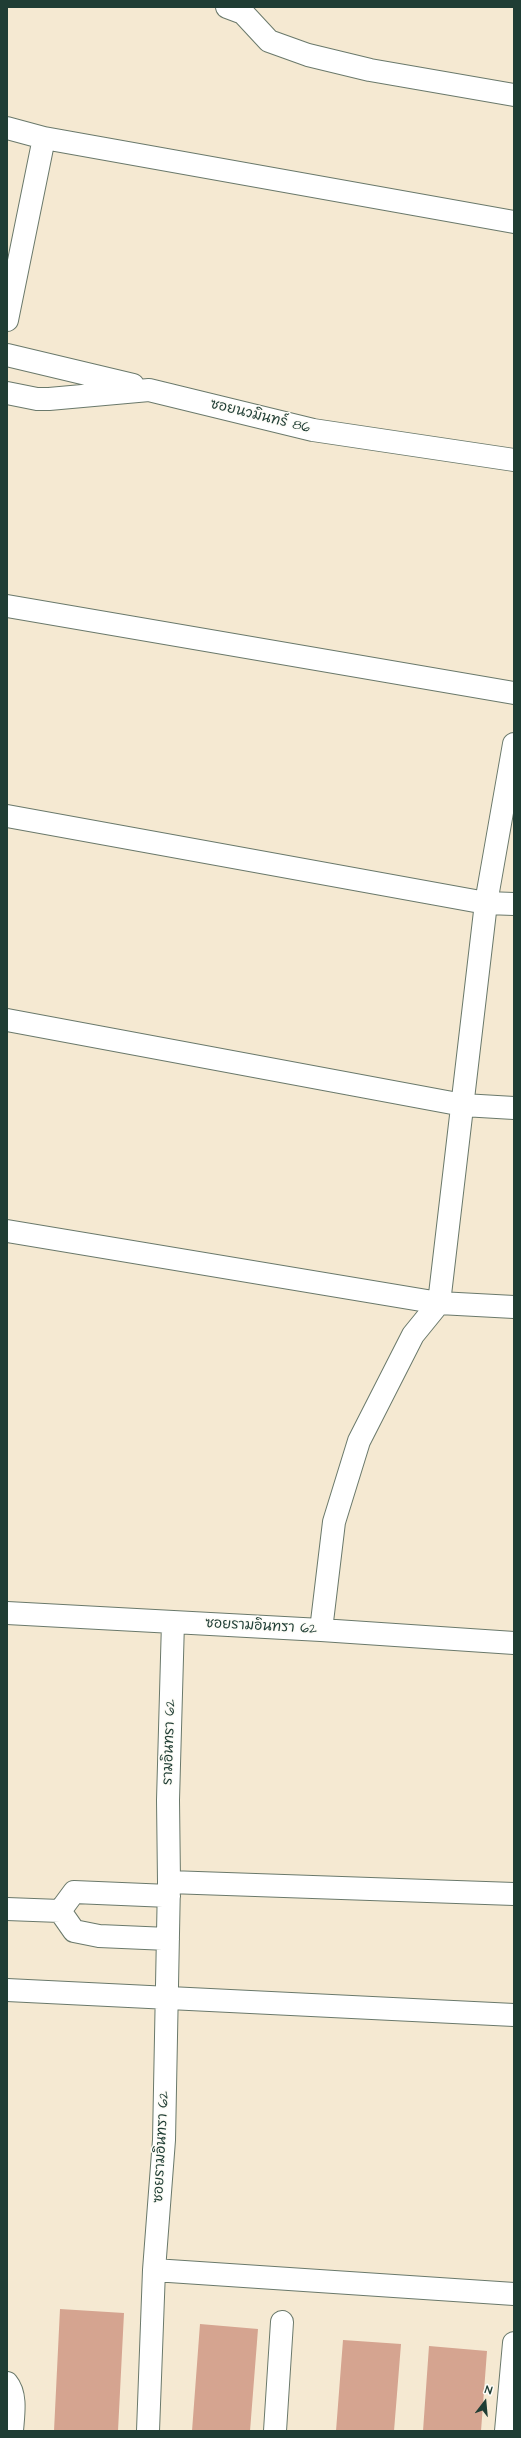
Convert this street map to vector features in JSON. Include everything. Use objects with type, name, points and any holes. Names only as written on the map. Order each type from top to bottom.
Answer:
[{"type":"street","points":[[227,7],[242,13],[269,41],[308,55],[370,70],[514,95]]},
{"type":"street","points":[[7,128],[44,138],[514,222]]},
{"type":"street","points":[[7,320],[44,138]]},
{"type":"street","points":[[7,355],[149,390]]},
{"type":"street","name":"ซอยนวมินทร์ 86","points":[[7,393],[49,399],[149,390],[313,430],[514,460]]},
{"type":"street","points":[[7,606],[514,693]]},
{"type":"street","points":[[321,1630],[334,1522],[359,1441],[413,1335],[439,1303],[486,902],[514,744]]},
{"type":"street","points":[[7,816],[486,902],[514,904]]},
{"type":"street","points":[[7,1020],[463,1105],[514,1108]]},
{"type":"street","points":[[7,1231],[439,1303],[514,1307]]},
{"type":"street","name":"ซอยรามอินทรา 62","points":[[7,1613],[321,1630],[514,1643]]},
{"type":"street","name":"รามอินทรา 62","points":[[169,1880],[173,1622]]},
{"type":"street","points":[[60,1911],[74,1892],[169,1880],[514,1894]]},
{"type":"street","name":"ซอยรามอินทรา 62","points":[[148,2431],[154,2270],[164,2140],[168,1997],[169,1880]]},
{"type":"street","points":[[7,1909],[60,1911]]},
{"type":"street","points":[[60,1911],[74,1931],[99,1936],[168,1939]]},
{"type":"street","points":[[7,1990],[514,2015]]},
{"type":"street","points":[[154,2270],[514,2294]]},
{"type":"street","points":[[275,2431],[282,2322]]},
{"type":"street","points":[[506,2431],[514,2343]]},
{"type":"street","points":[[7,2383],[10,2387],[14,2404],[12,2431]]},
{"type":"building","points":[[60,2309],[124,2313],[118,2431],[54,2431]]},
{"type":"building","points":[[200,2324],[258,2329],[250,2431],[192,2431]]},
{"type":"building","points":[[343,2340],[401,2344],[394,2431],[336,2431]]},
{"type":"building","points":[[429,2346],[487,2351],[481,2431],[423,2431]]}]
